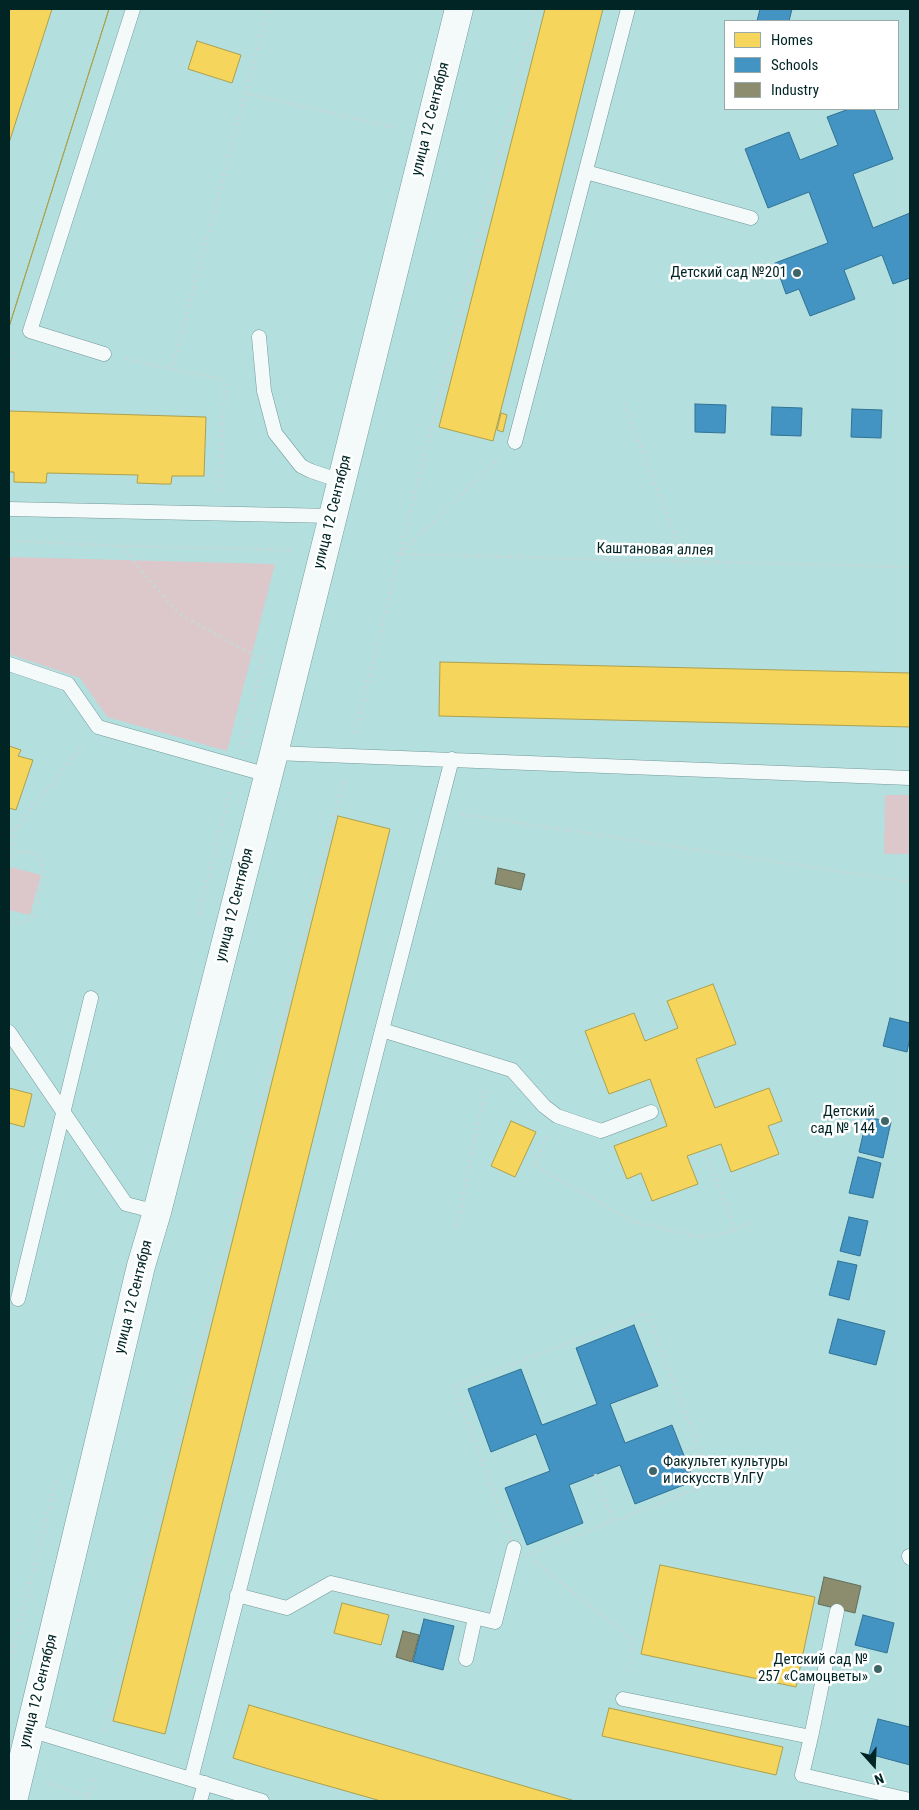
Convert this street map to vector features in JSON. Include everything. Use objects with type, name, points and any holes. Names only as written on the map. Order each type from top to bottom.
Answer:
[{"type":"street","name":"улица 12 Сентября","points":[[12,1794],[30,1730],[141,1266],[271,764],[459,9]]},
{"type":"lane","points":[[104,354],[30,331],[134,9]]},
{"type":"lane","points":[[515,442],[628,9]]},
{"type":"lane","points":[[586,172],[751,218]]},
{"type":"lane","points":[[259,337],[264,391],[275,433],[301,466],[311,472],[341,481]]},
{"type":"lane","points":[[9,509],[333,516]]},
{"type":"lane","points":[[9,664],[68,684],[98,727],[236,766],[350,755],[910,778]]},
{"type":"lane","points":[[191,1779],[452,759]]},
{"type":"lane","points":[[18,1300],[91,998]]},
{"type":"lane","points":[[382,1030],[512,1070],[544,1106],[557,1116],[601,1131],[652,1112]]},
{"type":"lane","points":[[9,1032],[126,1204],[156,1212]]},
{"type":"lane","points":[[237,1595],[287,1608],[331,1583],[495,1622],[514,1548]]},
{"type":"lane","points":[[836,1611],[802,1775],[910,1800]]},
{"type":"lane","points":[[466,1660],[475,1618]]},
{"type":"lane","points":[[623,1699],[811,1737]]},
{"type":"lane","points":[[30,1730],[262,1801]]},
{"type":"lane","points":[[200,1801],[205,1783]]},
{"type":"path","points":[[172,369],[268,9]]},
{"type":"path","points":[[87,1801],[536,9]]},
{"type":"path","points":[[245,93],[397,128],[400,119]]},
{"type":"path","points":[[104,354],[225,380],[219,514]]},
{"type":"path","points":[[624,403],[685,562]]},
{"type":"path","points":[[399,554],[515,442]]},
{"type":"path","points":[[288,559],[300,516]]},
{"type":"path","points":[[9,541],[291,550]]},
{"type":"path","points":[[120,546],[180,614],[263,660]]},
{"type":"path","name":"Каштановая аллея","points":[[399,554],[910,567]]},
{"type":"path","points":[[198,918],[268,641]]},
{"type":"path","points":[[9,858],[17,827],[98,727]]},
{"type":"path","points":[[438,811],[910,882]]},
{"type":"path","points":[[9,830],[17,827]]},
{"type":"path","points":[[9,858],[18,852],[34,853],[41,860],[44,871],[35,913],[29,920],[18,924],[9,922]]},
{"type":"path","points":[[457,1226],[491,1064]]},
{"type":"path","points":[[557,1116],[534,1165],[632,1221],[699,1237],[725,1233],[752,1224]]},
{"type":"path","points":[[707,1156],[735,1230]]},
{"type":"path","points":[[647,1313],[712,1484],[613,1521],[518,1558],[454,1386],[647,1313]]},
{"type":"path","points":[[9,1666],[57,1474]]},
{"type":"path","points":[[595,1474],[613,1521]]},
{"type":"path","points":[[527,1555],[634,1641],[623,1699]]},
{"type":"shaded area","points":[[9,557],[275,564],[227,751],[107,717],[80,678],[9,654]]},
{"type":"shaded area","points":[[885,795],[910,795],[910,854],[884,854]]},
{"type":"shaded area","points":[[11,867],[41,875],[30,915],[9,910],[9,874]]},
{"type":"building: Homes","points":[[9,9],[109,9],[9,327]]},
{"type":"building: Homes","points":[[52,9],[109,9],[9,327],[9,143]]},
{"type":"building: Homes","points":[[545,9],[603,9],[493,441],[439,427]]},
{"type":"building: Homes","points":[[197,41],[241,55],[232,83],[188,69]]},
{"type":"building: Homes","points":[[9,411],[206,417],[204,476],[172,476],[171,484],[162,484],[137,483],[138,475],[47,473],[46,483],[14,482],[14,472],[9,472]]},
{"type":"building: Homes","points":[[501,413],[507,415],[503,432],[497,430]]},
{"type":"building: Homes","points":[[440,662],[910,673],[910,727],[439,716]]},
{"type":"building: Homes","points":[[9,746],[21,750],[18,756],[33,760],[16,810],[9,808]]},
{"type":"building: Homes","points":[[338,816],[390,829],[165,1734],[113,1721]]},
{"type":"building: Homes","points":[[713,984],[736,1044],[696,1059],[715,1108],[769,1088],[782,1121],[768,1126],[779,1154],[731,1172],[721,1144],[687,1156],[698,1184],[652,1201],[641,1173],[627,1179],[614,1146],[667,1126],[650,1079],[609,1094],[585,1031],[634,1013],[645,1041],[678,1028],[667,1001]]},
{"type":"building: Homes","points":[[9,1088],[32,1094],[24,1127],[9,1123]]},
{"type":"building: Homes","points":[[511,1121],[536,1132],[515,1177],[491,1166]]},
{"type":"building: Homes","points":[[660,1565],[815,1597],[796,1687],[641,1654]]},
{"type":"building: Homes","points":[[342,1603],[389,1615],[381,1645],[334,1633]]},
{"type":"building: Homes","points":[[249,1705],[575,1801],[381,1801],[272,1770],[233,1758]]},
{"type":"building: Homes","points":[[609,1708],[783,1747],[776,1775],[602,1736]]},
{"type":"building: Schools","points":[[760,9],[792,9],[789,20],[757,20]]},
{"type":"building: Schools","points":[[846,110],[874,110],[893,159],[853,174],[873,228],[910,213],[910,278],[893,284],[882,255],[844,270],[855,299],[810,316],[799,289],[786,294],[775,263],[828,243],[809,192],[768,208],[745,149],[789,132],[800,160],[838,145],[827,117]]},
{"type":"building: Schools","points":[[695,404],[726,405],[725,433],[695,432]]},
{"type":"building: Schools","points":[[772,407],[802,408],[801,436],[771,435]]},
{"type":"building: Schools","points":[[852,409],[882,410],[881,438],[851,437]]},
{"type":"building: Schools","points":[[890,1018],[910,1023],[910,1038],[907,1052],[883,1046]]},
{"type":"building: Schools","points":[[867,1117],[891,1122],[883,1158],[859,1152]]},
{"type":"building: Schools","points":[[858,1157],[881,1163],[873,1198],[849,1193]]},
{"type":"building: Schools","points":[[849,1217],[868,1221],[860,1256],[840,1251]]},
{"type":"building: Schools","points":[[838,1261],[857,1265],[849,1300],[829,1295]]},
{"type":"building: Schools","points":[[838,1319],[885,1331],[876,1365],[829,1353]]},
{"type":"building: Schools","points":[[634,1325],[658,1386],[610,1404],[625,1443],[672,1425],[694,1481],[635,1504],[620,1465],[569,1485],[583,1523],[527,1545],[505,1488],[550,1471],[536,1434],[491,1452],[468,1389],[521,1369],[542,1425],[597,1404],[576,1348]]},
{"type":"building: Schools","points":[[863,1615],[894,1623],[887,1653],[855,1645]]},
{"type":"building: Schools","points":[[424,1619],[454,1626],[443,1670],[413,1662]]},
{"type":"building: Schools","points":[[878,1719],[910,1727],[910,1765],[869,1754]]},
{"type":"building: Industry","points":[[498,868],[525,874],[521,890],[495,884]]},
{"type":"building: Industry","points":[[824,1577],[861,1586],[855,1613],[818,1604]]},
{"type":"building: Industry","points":[[403,1631],[419,1635],[412,1662],[396,1657]]},
{"type":"place","name":"Детский сад №201","points":[[797,273]]},
{"type":"place","name":"Детский сад № 144","points":[[885,1121]]},
{"type":"place","name":"Факультет культуры и искусств УлГУ","points":[[653,1471]]},
{"type":"place","name":"Детский сад № 257 «Самоцветы»","points":[[878,1669]]}]
